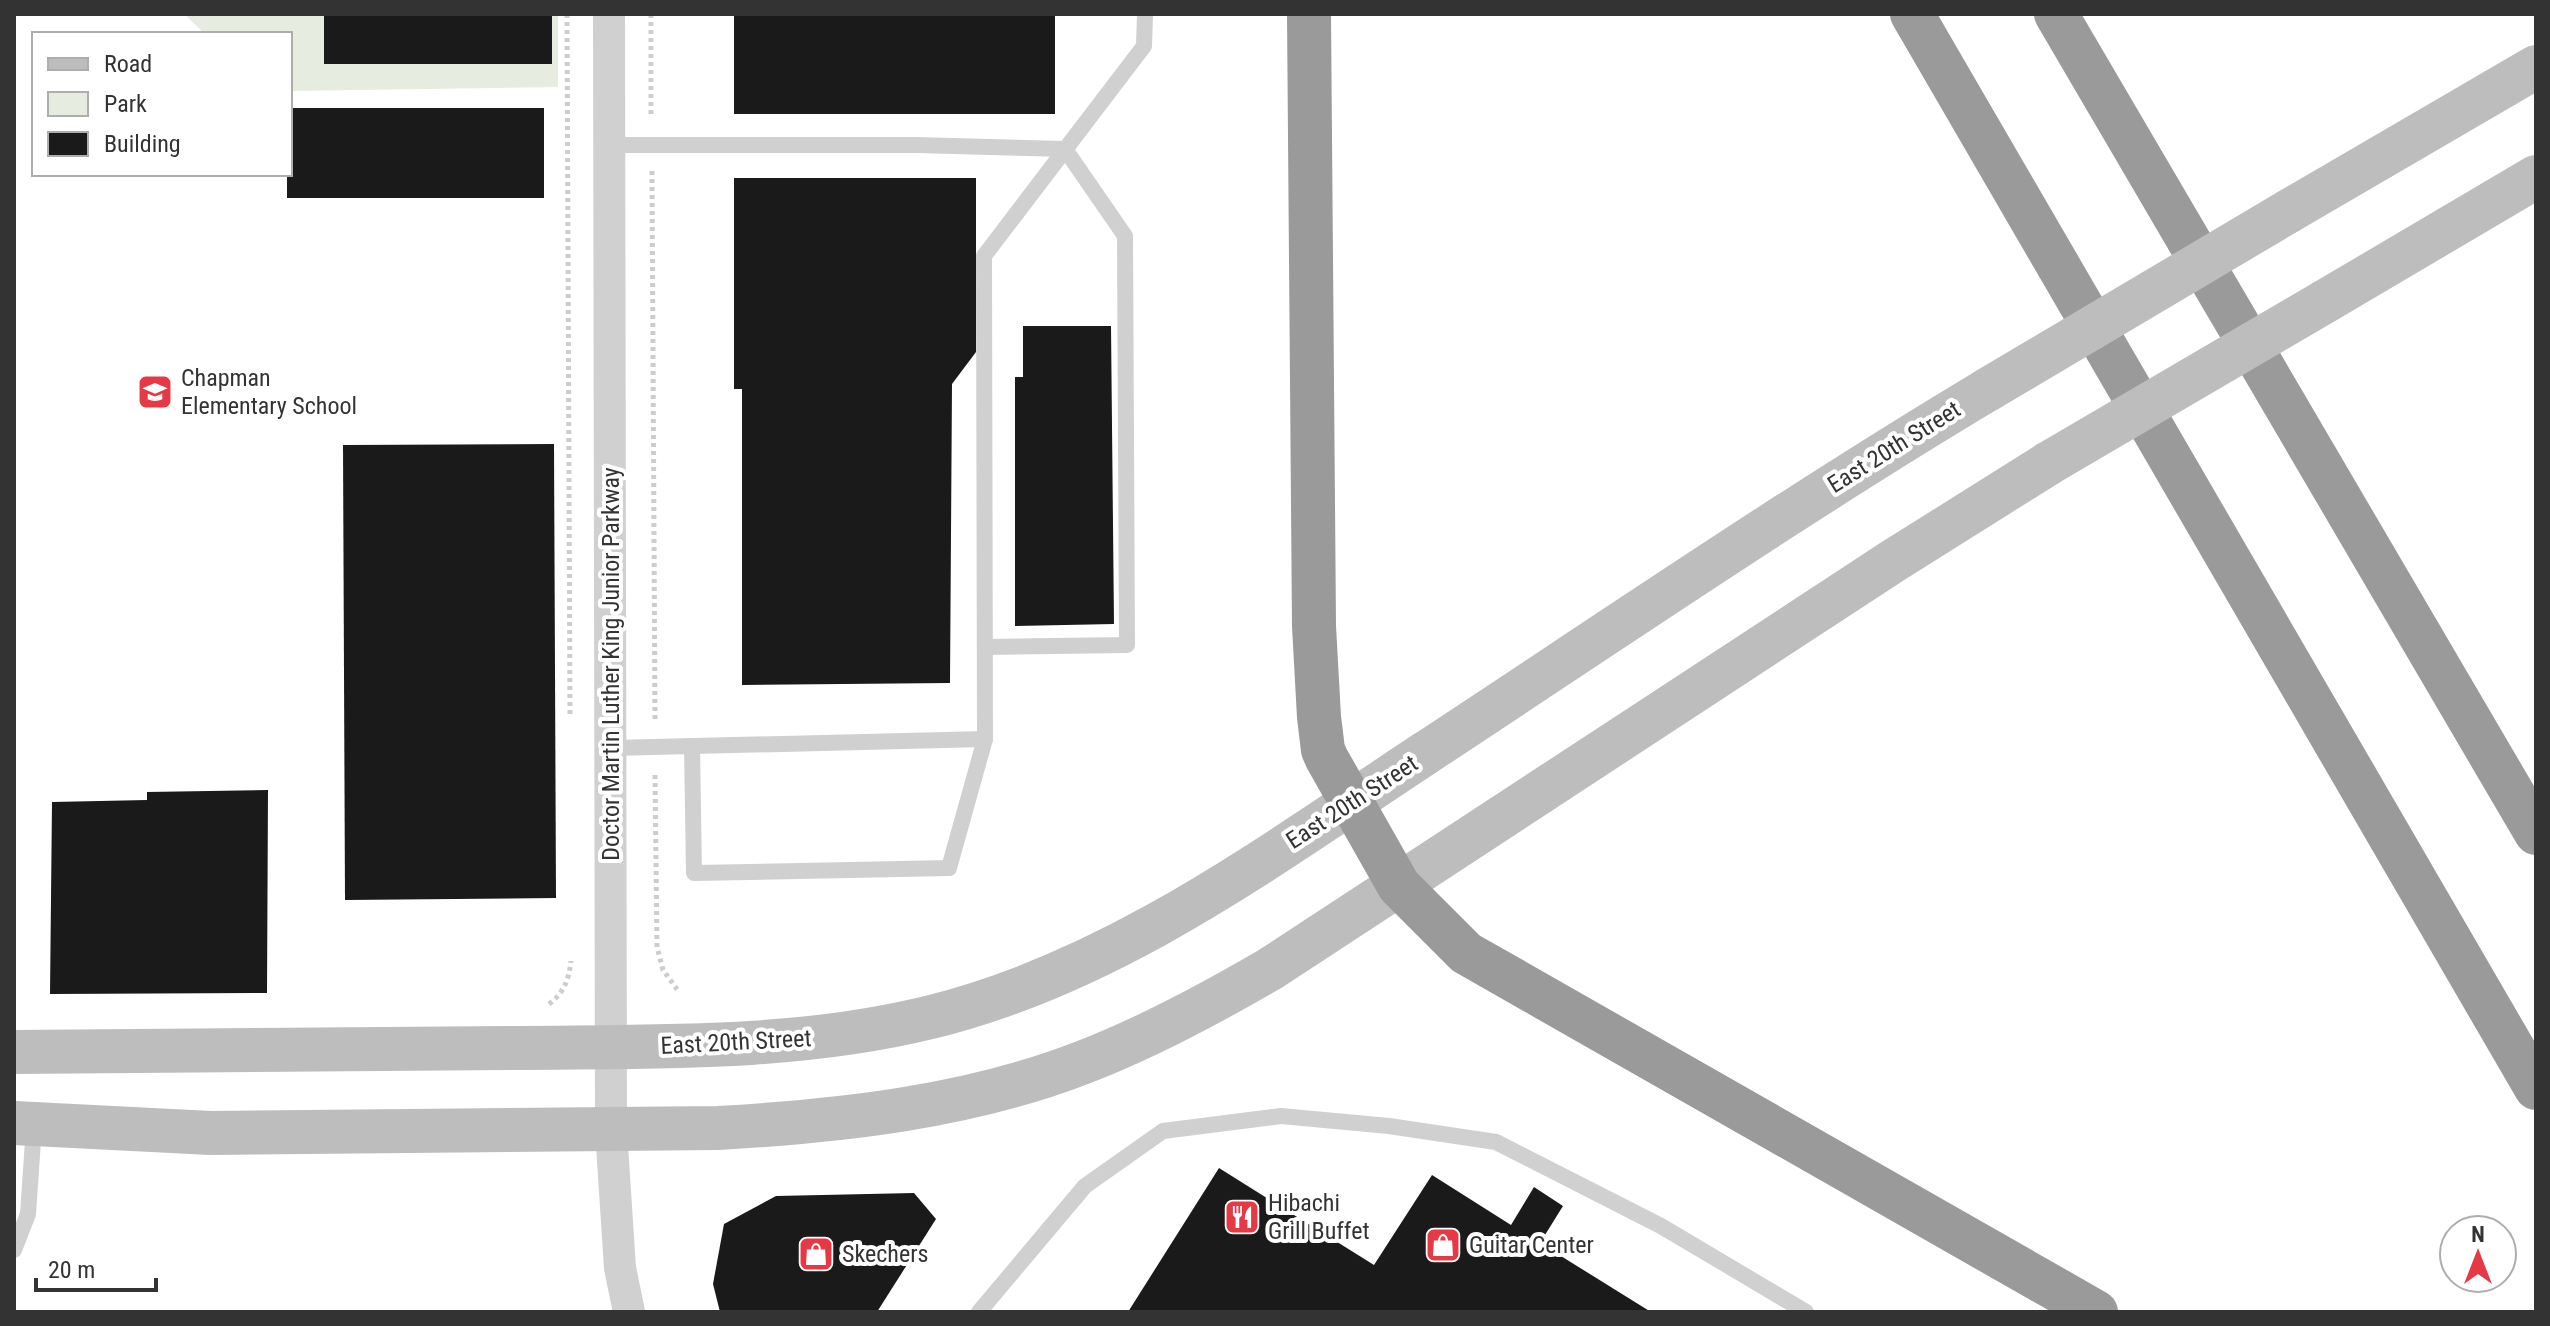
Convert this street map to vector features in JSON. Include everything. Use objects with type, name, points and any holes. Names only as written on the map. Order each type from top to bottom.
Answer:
[{"type":"highway","points":[[1309,14],[1315,655],[1323,750],[1399,886],[1466,953],[2096,1312]]},
{"type":"highway","points":[[1912,14],[2536,1088]]},
{"type":"highway","points":[[2056,14],[2536,833]]},
{"type":"street","name":"Doctor Martin Luther King Junior Parkway","points":[[609,14],[611,1130],[620,1268],[629,1312]]},
{"type":"street","name":"East 20th Street","points":[[14,1052],[750,1044],[838,1035],[932,1017],[1055,975],[1177,914],[1773,523],[1987,390],[2536,67]]},
{"type":"street","points":[[24,1124],[211,1133],[733,1128],[856,1116],[945,1101],[1038,1077],[1125,1045],[1222,997],[1291,956],[1867,578],[2049,463],[2536,177]]},
{"type":"lane","points":[[692,746],[694,873],[949,868],[985,739],[984,256],[1144,46],[1145,14]]},
{"type":"lane","points":[[610,145],[916,145],[1065,149]]},
{"type":"lane","points":[[986,647],[1127,645],[1125,236],[1065,149]]},
{"type":"lane","points":[[612,748],[985,739]]},
{"type":"lane","points":[[979,1312],[1085,1186],[1163,1131],[1281,1116],[1389,1126],[1496,1142],[1661,1226],[1806,1312]]},
{"type":"lane","points":[[14,1250],[28,1214],[24,1124]]},
{"type":"path","points":[[567,14],[570,716]]},
{"type":"path","points":[[651,14],[657,947],[663,970],[679,992]]},
{"type":"path","points":[[545,1007],[555,1000],[568,979],[572,953]]},
{"type":"green space","points":[[184,14],[558,14],[558,87],[292,91],[292,32],[203,32]]},
{"type":"building","points":[[324,14],[552,14],[552,64],[324,64]]},
{"type":"building","points":[[734,14],[1055,14],[1055,114],[734,114]]},
{"type":"building","points":[[292,108],[544,108],[544,198],[287,198],[287,176],[292,176]]},
{"type":"building","points":[[734,178],[976,178],[976,352],[952,384],[950,683],[742,685],[742,389],[734,389]]},
{"type":"building","points":[[1023,326],[1111,326],[1114,624],[1015,626],[1015,377],[1023,377]]},
{"type":"building","points":[[554,444],[556,898],[345,900],[343,445]]},
{"type":"building","points":[[268,790],[267,993],[50,994],[52,802],[147,800],[147,792]]},
{"type":"building","points":[[1219,1168],[1374,1265],[1432,1175],[1511,1225],[1534,1187],[1563,1206],[1540,1243],[1651,1312],[1128,1312]]},
{"type":"building","name":"Skechers","points":[[914,1193],[936,1219],[877,1312],[720,1312],[713,1284],[724,1224],[776,1196]]},
{"type":"place","name":"Chapman Elementary School","points":[[155,392]]},
{"type":"place","name":"Hibachi Grill Buffet","points":[[1242,1217]]},
{"type":"place","name":"Guitar Center","points":[[1443,1245]]},
{"type":"place","name":"Skechers","points":[[816,1254]]}]
